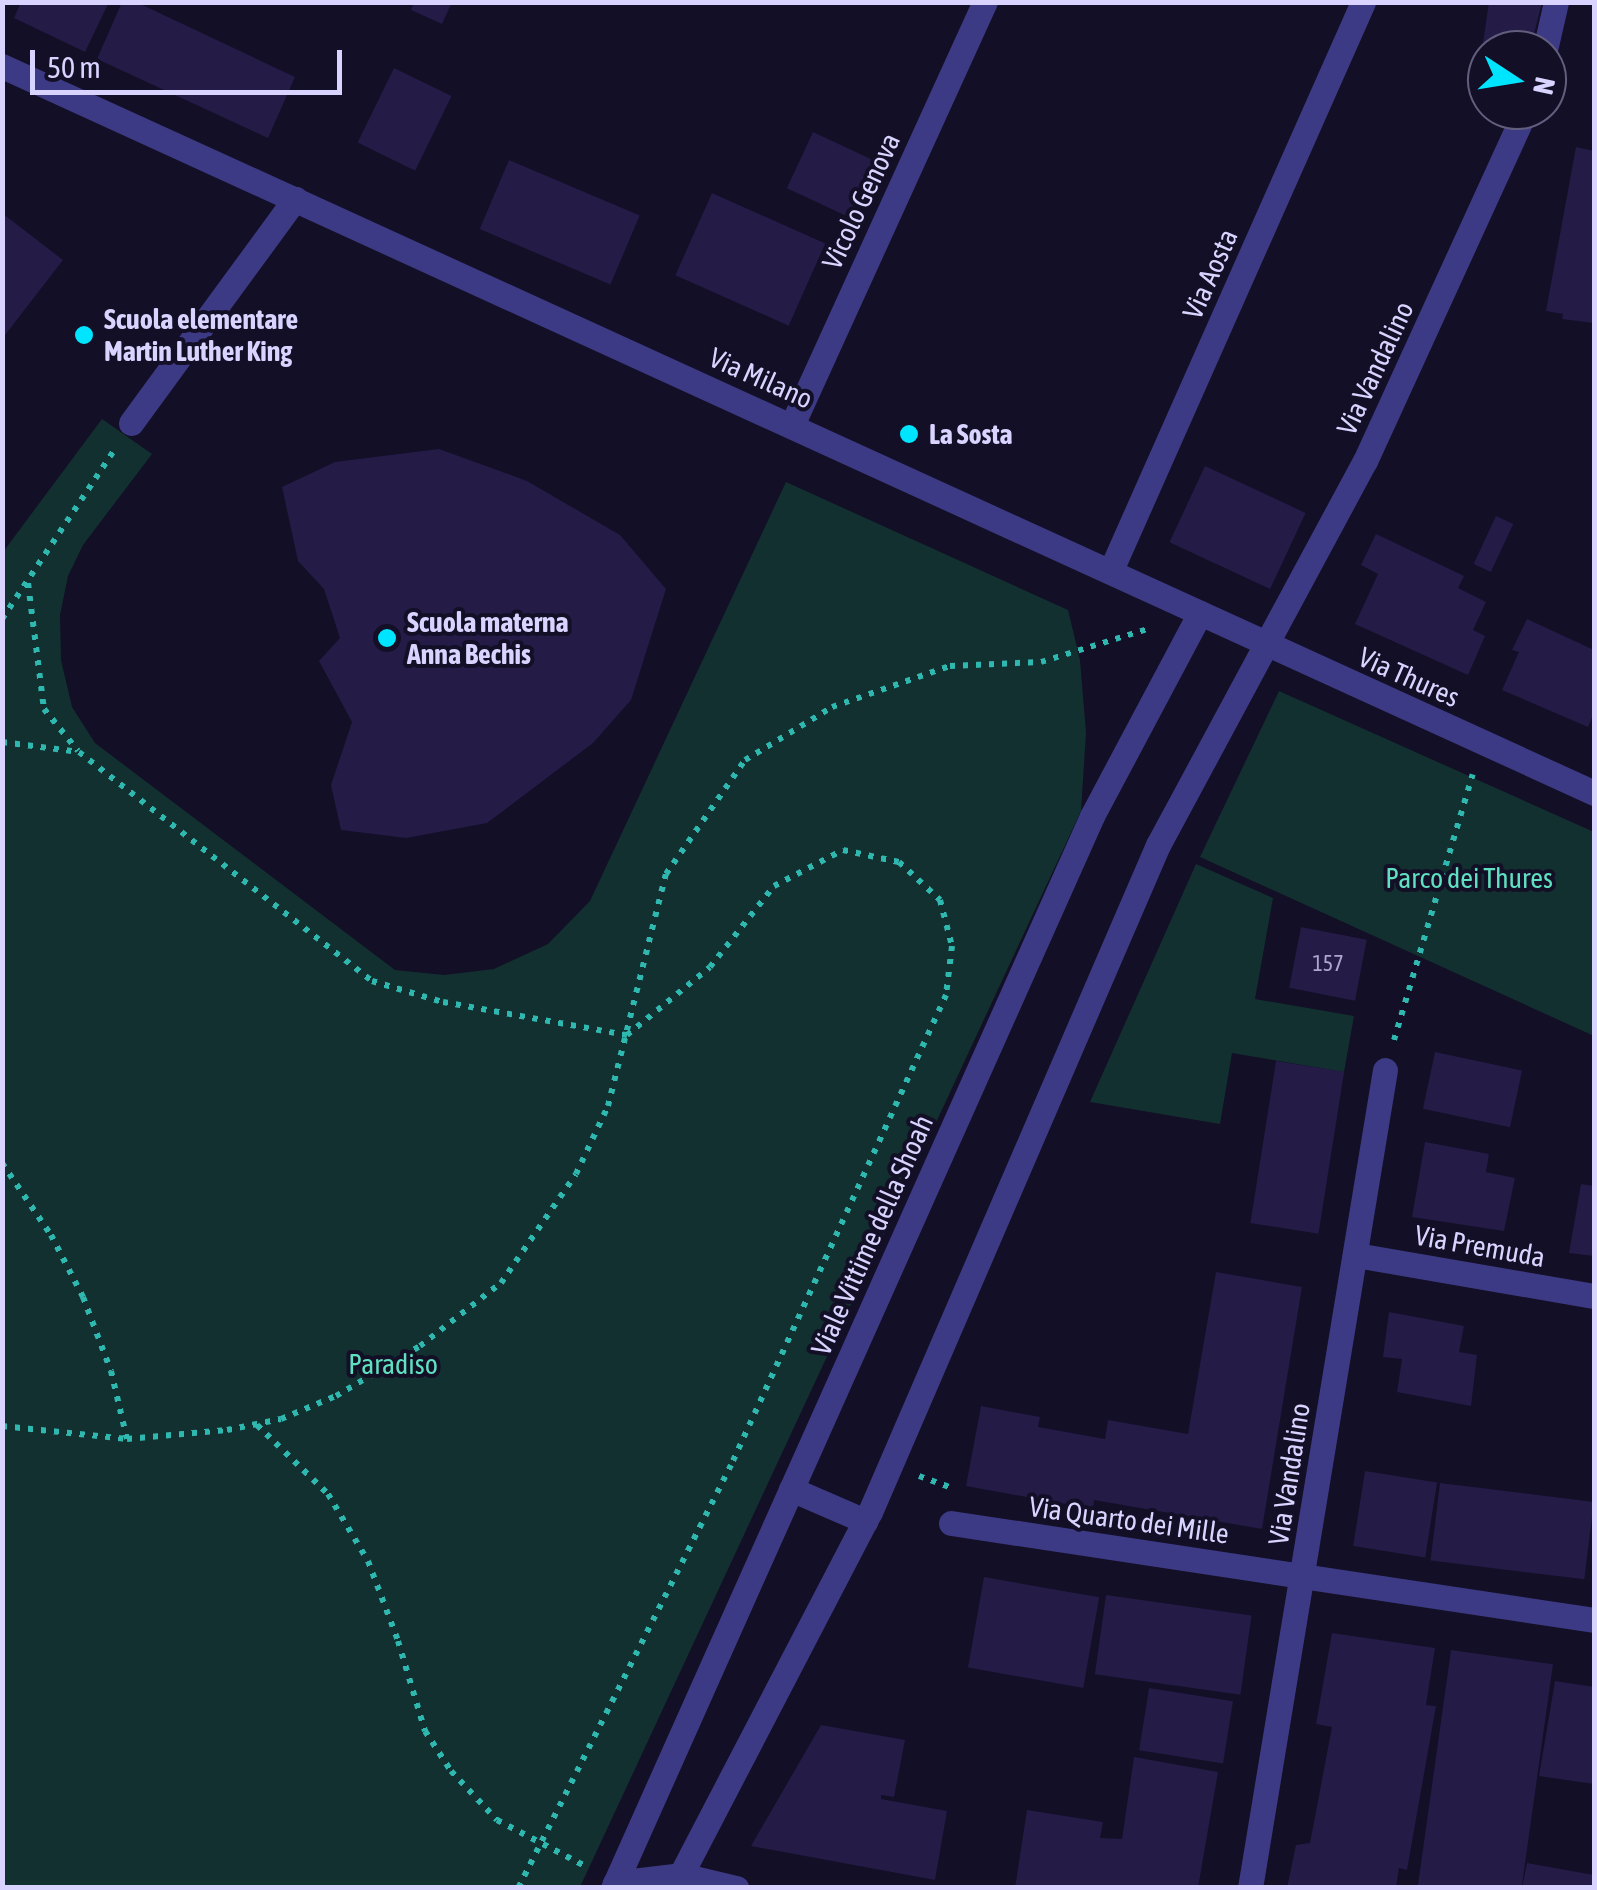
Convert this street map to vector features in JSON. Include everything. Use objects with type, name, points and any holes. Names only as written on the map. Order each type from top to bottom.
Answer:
[{"type":"street","name":"Vicolo Genova","points":[[792,424],[984,2]]},
{"type":"street","name":"Via Aosta","points":[[1111,570],[1363,2]]},
{"type":"street","points":[[1550,30],[1556,2]]},
{"type":"street","name":"Via Milano","points":[[2,66],[792,424],[1200,614]]},
{"type":"street","name":"Via Vandalino","points":[[1266,646],[1374,444],[1517,130]]},
{"type":"street","points":[[131,424],[295,199]]},
{"type":"street","name":"Via Thures","points":[[1200,614],[1594,793]]},
{"type":"street","name":"Viale Vittime della Shoah","points":[[615,1886],[1092,816],[1200,614]]},
{"type":"street","points":[[678,1881],[865,1521],[1158,845],[1266,646]]},
{"type":"street","name":"Via Vandalino","points":[[1250,1888],[1385,1070]]},
{"type":"street","name":"Via Premuda","points":[[1356,1256],[1594,1296]]},
{"type":"street","points":[[791,1489],[865,1521]]},
{"type":"street","name":"Via Quarto dei Mille","points":[[951,1524],[1594,1620]]},
{"type":"street","points":[[615,1886],[678,1881],[736,1888]]},
{"type":"path","points":[[2,619],[131,424]]},
{"type":"path","points":[[28,583],[44,708],[79,752],[372,982],[442,1002],[627,1035],[710,967],[774,886],[843,850],[900,862],[940,900],[952,946],[946,996],[731,1465],[518,1888]]},
{"type":"path","points":[[2,1426],[128,1439],[256,1424],[336,1396],[420,1346],[500,1283],[576,1174],[608,1106],[666,874],[745,760],[832,707],[950,666],[1041,662],[1200,614]]},
{"type":"path","points":[[2,742],[79,752]]},
{"type":"path","points":[[1385,1070],[1482,743]]},
{"type":"path","points":[[2,1163],[51,1235],[83,1297],[112,1371],[128,1439]]},
{"type":"path","points":[[256,1424],[328,1494],[368,1561],[398,1641],[424,1731],[452,1771],[497,1820],[615,1886]]},
{"type":"path","points":[[890,1466],[955,1490],[951,1524]]},
{"type":"green space","name":"Paradiso","points":[[102,419],[152,454],[83,545],[68,576],[60,615],[61,660],[72,707],[95,743],[395,970],[444,975],[494,969],[548,944],[590,901],[786,482],[1068,610],[1080,660],[1086,733],[1081,811],[580,1887],[3,1887],[3,552]]},
{"type":"green space","name":"Parco dei Thures","points":[[1279,691],[1594,832],[1594,1036],[1200,857]]},
{"type":"green space","points":[[1196,864],[1273,898],[1255,999],[1354,1016],[1344,1072],[1232,1053],[1220,1124],[1090,1102]]},
{"type":"building","points":[[21,2],[109,2],[85,52],[14,18]]},
{"type":"building","points":[[122,2],[136,2],[295,77],[268,138],[97,59]]},
{"type":"building","points":[[414,2],[452,2],[442,24],[411,10]]},
{"type":"building","points":[[1489,2],[1542,2],[1535,30],[1485,30]]},
{"type":"building","points":[[394,68],[452,96],[415,171],[358,143]]},
{"type":"building","points":[[813,132],[885,165],[858,222],[787,188]]},
{"type":"building","points":[[1576,147],[1594,151],[1594,323],[1562,319],[1563,314],[1546,311]]},
{"type":"building","points":[[509,160],[640,215],[610,285],[480,229]]},
{"type":"building","points":[[712,193],[825,243],[789,326],[675,275]]},
{"type":"building","points":[[2,213],[63,260],[2,339]]},
{"type":"building","points":[[439,449],[527,481],[620,535],[666,589],[631,700],[593,743],[487,823],[406,838],[341,830],[331,785],[352,722],[319,661],[340,638],[324,589],[298,561],[282,487],[335,462]]},
{"type":"building","points":[[1205,466],[1306,513],[1270,589],[1170,542]]},
{"type":"building","points":[[1496,516],[1513,524],[1491,572],[1474,564]]},
{"type":"building","points":[[1376,534],[1464,576],[1458,588],[1486,602],[1473,630],[1485,636],[1468,675],[1355,624],[1378,574],[1361,565]]},
{"type":"building","points":[[1527,619],[1594,650],[1594,713],[1588,727],[1502,690],[1519,652],[1512,650]]},
{"type":"building","points":[[1301,927],[1367,940],[1355,1001],[1289,988]]},
{"type":"building","points":[[1435,1052],[1522,1071],[1510,1127],[1423,1109]]},
{"type":"building","points":[[1276,1061],[1344,1072],[1318,1234],[1250,1223]]},
{"type":"building","points":[[1425,1142],[1489,1154],[1486,1172],[1515,1178],[1504,1231],[1412,1217]]},
{"type":"building","points":[[1581,1184],[1594,1186],[1594,1256],[1569,1253]]},
{"type":"building","points":[[1216,1272],[1302,1287],[1262,1529],[1094,1500],[1093,1509],[966,1486],[981,1406],[1040,1417],[1038,1427],[1105,1439],[1108,1420],[1188,1434]]},
{"type":"building","points":[[1389,1312],[1464,1326],[1459,1352],[1477,1355],[1471,1406],[1397,1392],[1402,1359],[1383,1357]]},
{"type":"building","points":[[1365,1471],[1437,1482],[1425,1557],[1353,1546]]},
{"type":"building","points":[[1440,1483],[1594,1502],[1584,1579],[1430,1560]]},
{"type":"building","points":[[984,1577],[1099,1597],[1083,1688],[968,1668]]},
{"type":"building","points":[[1106,1595],[1252,1615],[1240,1695],[1095,1674]]},
{"type":"building","points":[[1332,1633],[1435,1648],[1426,1705],[1436,1706],[1407,1870],[1399,1868],[1396,1888],[1287,1888],[1296,1845],[1310,1843],[1332,1727],[1316,1724]]},
{"type":"building","points":[[1451,1650],[1553,1664],[1522,1888],[1418,1888]]},
{"type":"building","points":[[1555,1681],[1594,1687],[1594,1784],[1539,1776]]},
{"type":"building","points":[[1149,1688],[1233,1701],[1223,1764],[1139,1750]]},
{"type":"building","points":[[821,1725],[905,1740],[894,1797],[881,1795],[881,1799],[947,1811],[935,1880],[751,1846]]},
{"type":"building","points":[[1134,1757],[1218,1772],[1198,1888],[1015,1888],[1027,1810],[1103,1822],[1100,1838],[1122,1839]]},
{"type":"building","points":[[1527,1863],[1594,1875],[1594,1888],[1522,1888]]},
{"type":"place","name":"Scuola elementare Martin Luther King","points":[[84,335]]},
{"type":"place","name":"La Sosta","points":[[909,434]]},
{"type":"place","name":"Scuola materna Anna Bechis","points":[[387,638]]}]
